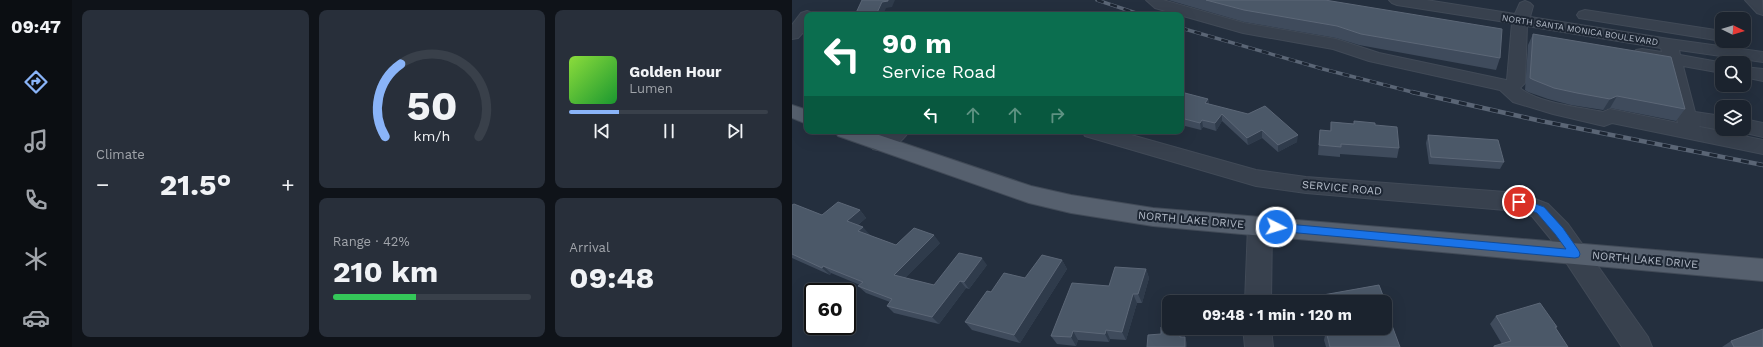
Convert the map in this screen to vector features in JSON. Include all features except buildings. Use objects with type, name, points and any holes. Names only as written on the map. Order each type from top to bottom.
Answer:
[{"type":"main road","points":[[792,111],[804,116]]},
{"type":"main road","name":"NORTH LAKE DRIVE","points":[[864,134],[889,138],[1053,200],[1153,217],[1763,270]]},
{"type":"street","points":[[1154,0],[1160,5],[1243,28],[1336,44],[1375,57],[1506,86],[1520,98],[1553,108],[1607,117],[1689,125],[1715,123]]},
{"type":"street","name":"NORTH SANTA MONICA BOULEVARD","points":[[1485,0],[1521,20],[1669,44],[1763,57]]},
{"type":"street","points":[[1753,0],[1763,10]]},
{"type":"street","points":[[1394,6],[1521,20],[1669,44],[1715,65]]},
{"type":"street","points":[[792,34],[801,26],[804,16]]},
{"type":"street","points":[[1506,86],[1516,83],[1521,20]]},
{"type":"street","name":"NORTH SANTA MONICA BOULEVARD","points":[[1669,44],[1715,37]]},
{"type":"street","points":[[1751,41],[1763,43]]},
{"type":"street","points":[[1669,44],[1689,125]]},
{"type":"street","points":[[1751,73],[1763,75]]},
{"type":"street","points":[[1689,125],[1763,147]]},
{"type":"street","points":[[1751,127],[1763,130]]},
{"type":"street","name":"SERVICE ROAD","points":[[1102,134],[1256,178],[1313,185],[1519,202],[1540,210],[1559,231],[1638,347]]},
{"type":"street","points":[[1258,295],[1260,226]]},
{"type":"street","points":[[1258,335],[1259,347]]},
{"type":"railway","points":[[1097,0],[1133,12]]},
{"type":"railway","points":[[1184,29],[1323,69],[1413,92]]},
{"type":"railway","points":[[1413,92],[1541,121],[1763,165]]},
{"type":"route","points":[[1276,227],[1575,254],[1559,231],[1540,210],[1533,206],[1519,202]]}]
